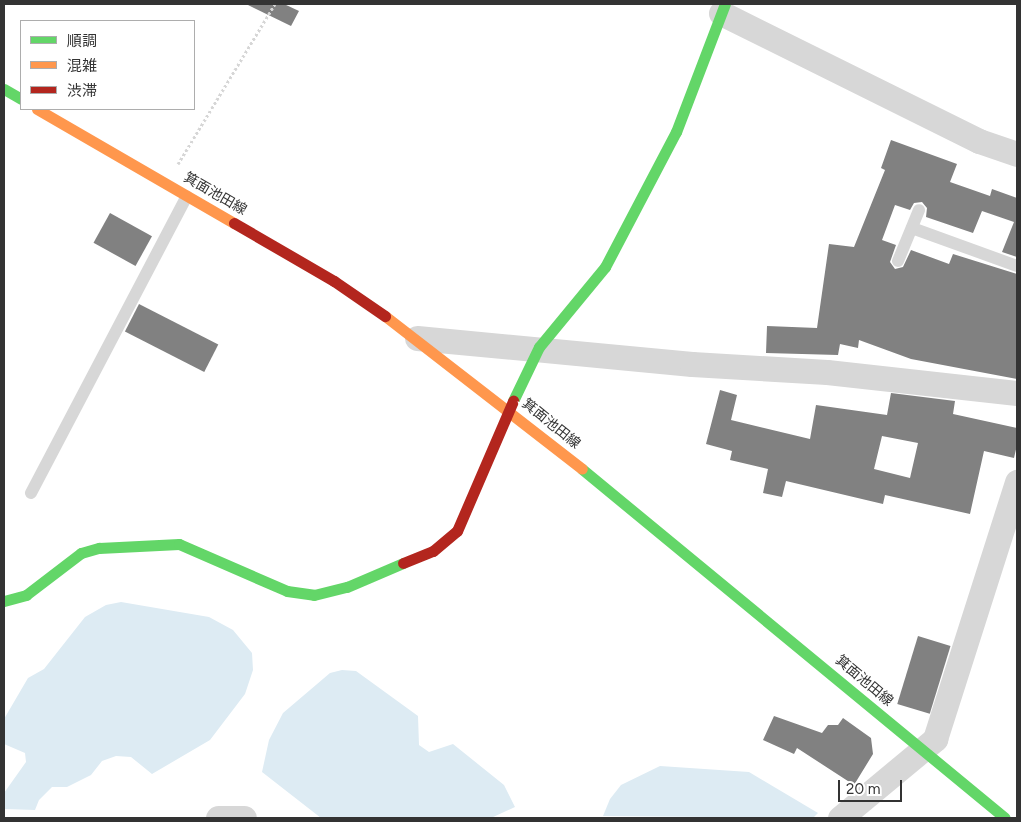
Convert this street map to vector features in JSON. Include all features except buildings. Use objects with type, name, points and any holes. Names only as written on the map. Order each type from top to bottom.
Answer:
[{"type":"main road","points":[[4,601],[26,595],[81,553],[99,548],[179,544],[288,591],[314,595],[347,587],[433,551],[457,531],[476,494],[509,409],[539,348],[605,267],[676,132],[723,8]]},
{"type":"main road","points":[[4,89],[20,98]]},
{"type":"main road","name":"箕面池田線","points":[[39,110],[334,281],[417,338],[509,409],[1005,818]]},
{"type":"street","points":[[723,8],[979,141],[1017,154]]},
{"type":"street","points":[[417,338],[1017,393]]},
{"type":"street","points":[[840,818],[935,738],[944,715],[1017,482]]},
{"type":"street","points":[[218,818],[244,818]]},
{"type":"lane","points":[[31,492],[187,196]]},
{"type":"lane","points":[[898,261],[919,210]]},
{"type":"lane","points":[[912,228],[1017,266]]},
{"type":"path","points":[[165,183],[275,4]]},
{"type":"shaded area","points":[[121,602],[209,617],[233,630],[252,653],[253,670],[245,694],[210,740],[152,774],[131,757],[116,756],[102,761],[91,775],[67,787],[52,787],[39,800],[35,810],[4,809],[4,793],[26,762],[25,753],[4,744],[4,719],[28,678],[44,669],[85,617],[106,605]]},
{"type":"shaded area","points":[[342,670],[356,671],[418,716],[419,745],[429,752],[453,744],[504,785],[515,807],[491,818],[321,818],[262,772],[269,740],[283,713],[330,673]]},
{"type":"shaded area","points":[[660,766],[749,772],[818,813],[813,818],[603,816],[610,799],[621,785]]},
{"type":"traffic: fast","points":[[513,401],[539,347],[605,267],[676,132],[725,4]]},
{"type":"traffic: fast","points":[[4,89],[20,98]]},
{"type":"traffic: fast","points":[[582,469],[1005,818]]},
{"type":"traffic: fast","points":[[4,601],[26,595],[81,553],[99,548],[179,544],[287,591],[314,595],[347,587],[403,563]]},
{"type":"traffic: slow","points":[[39,110],[234,223]]},
{"type":"traffic: slow","points":[[385,316],[582,469]]},
{"type":"traffic: jam","points":[[234,223],[334,281],[385,316]]},
{"type":"traffic: jam","points":[[403,563],[433,551],[457,531],[513,401]]}]
